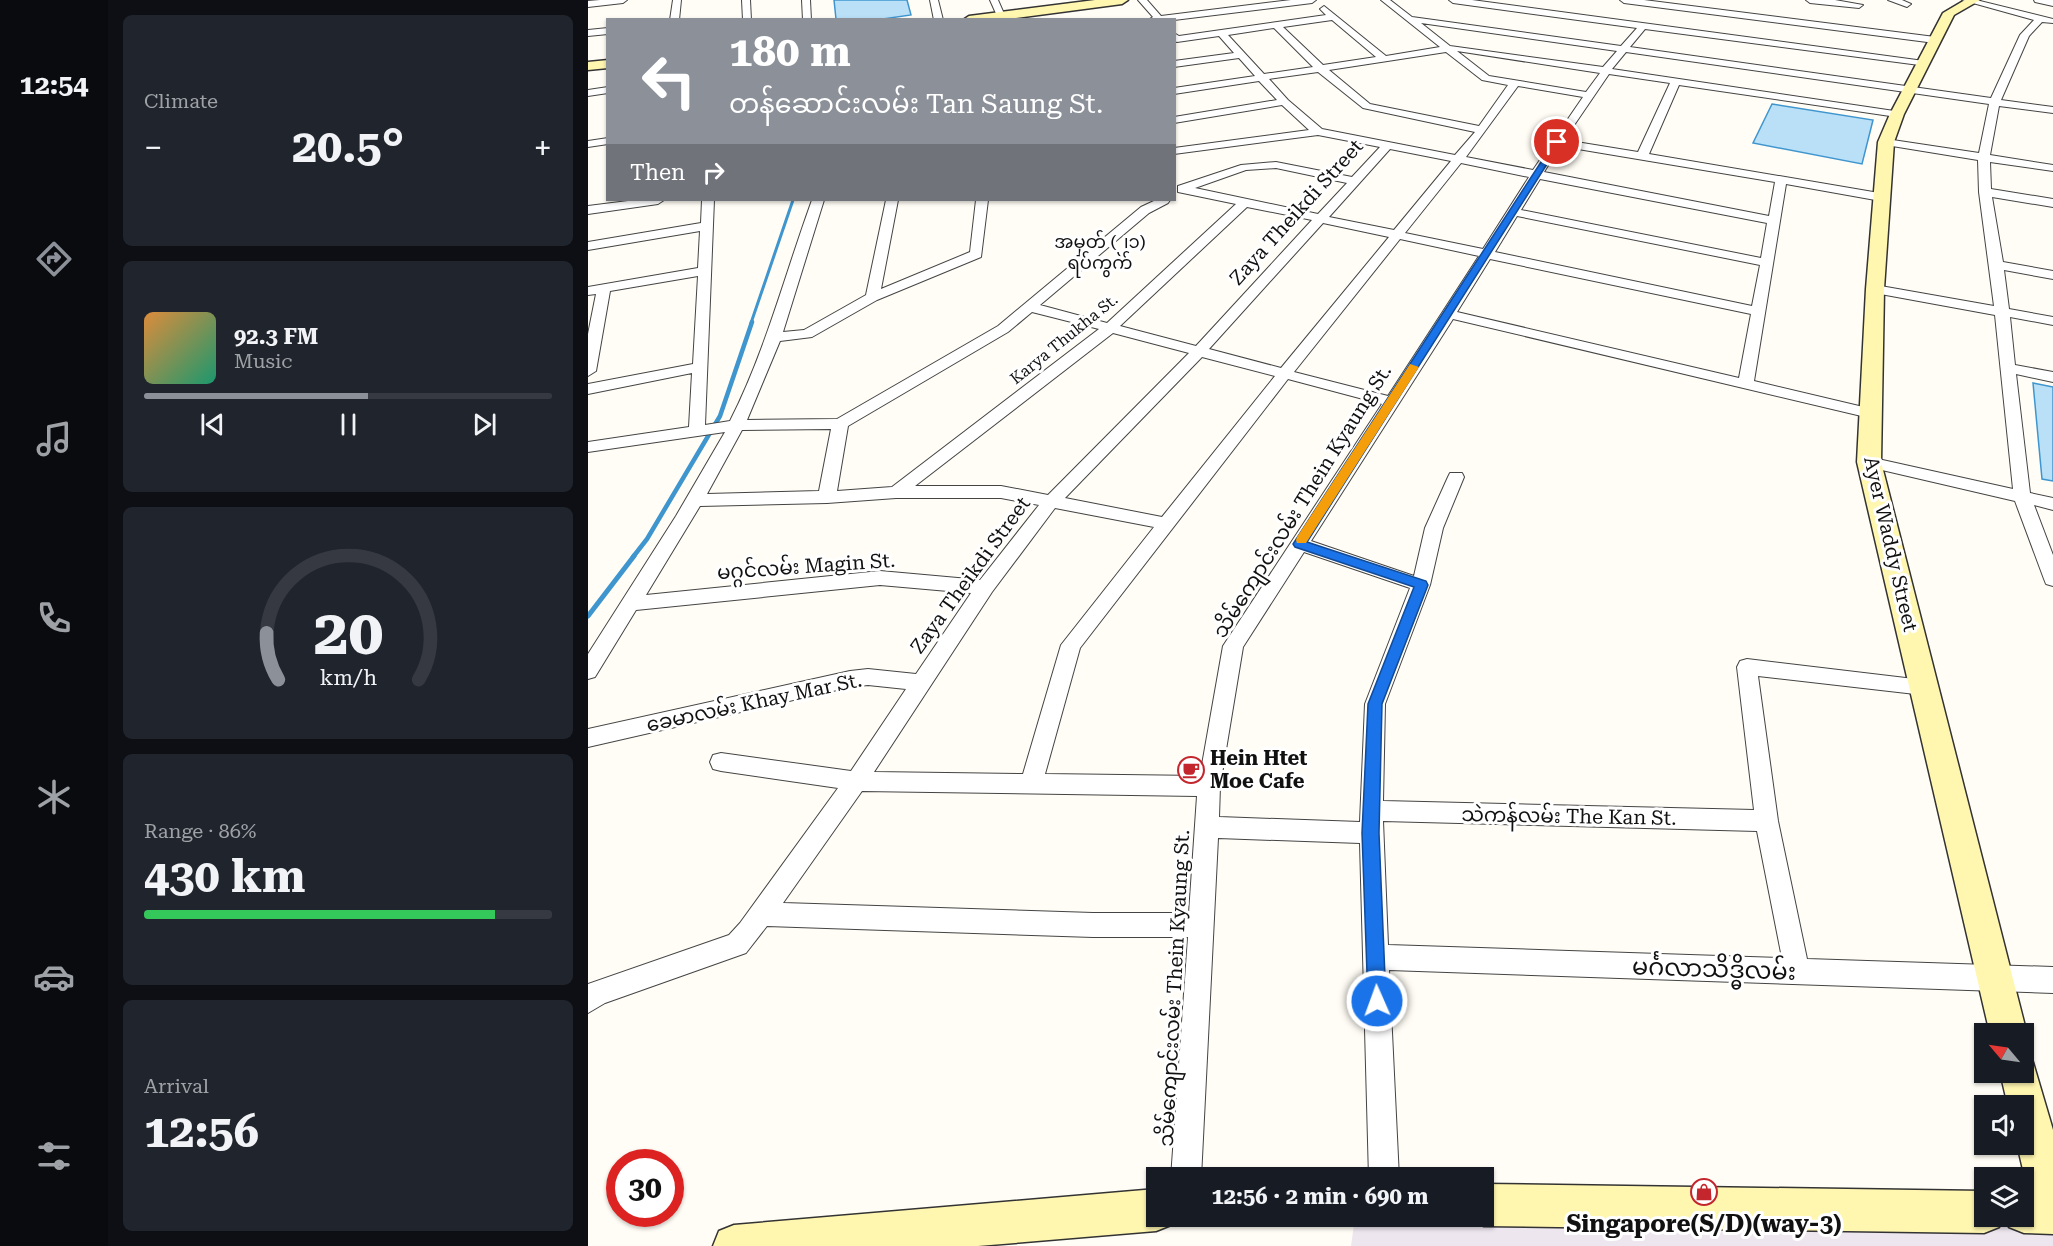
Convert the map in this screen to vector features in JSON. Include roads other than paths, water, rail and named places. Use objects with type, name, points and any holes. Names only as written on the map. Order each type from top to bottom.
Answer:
[{"type":"street","points":[[588,4],[623,0]]},
{"type":"street","points":[[674,18],[677,0]]},
{"type":"street","points":[[746,0],[747,18]]},
{"type":"street","points":[[806,0],[807,18]]},
{"type":"street","points":[[934,0],[938,18]]},
{"type":"street","points":[[994,0],[1001,15]]},
{"type":"street","points":[[983,18],[1060,4],[1122,0]]},
{"type":"street","points":[[1142,0],[1156,18]]},
{"type":"street","points":[[1165,18],[1312,0],[1384,59]]},
{"type":"street","points":[[1385,0],[1486,78],[1589,95]]},
{"type":"street","points":[[1453,0],[1643,26],[1704,30],[1924,64]]},
{"type":"street","points":[[1624,0],[1726,9],[1854,13]]},
{"type":"street","points":[[1810,0],[1935,40]]},
{"type":"street","points":[[1892,0],[1907,4]]},
{"type":"street","points":[[1970,0],[2053,22]]},
{"type":"street","name":"Ayer Waddy Street","points":[[1970,0],[1949,13],[1886,142],[1875,289],[1869,462],[2006,1023]]},
{"type":"street","points":[[2038,0],[2053,3]]},
{"type":"street","points":[[1599,20],[1609,8]]},
{"type":"street","points":[[1715,20],[1726,9]]},
{"type":"street","points":[[1176,38],[1334,17]]},
{"type":"street","points":[[2040,18],[2025,35],[1995,101],[1984,157],[1985,192],[1997,265],[2022,497],[2053,579]]},
{"type":"street","points":[[1410,19],[2053,110]]},
{"type":"street","points":[[1276,25],[1322,69],[1367,106],[1482,130]]},
{"type":"street","name":"သိမ်ကျောင်းလမ်း Thein Kyaung St.","points":[[1187,1167],[1209,786],[1233,646],[1538,176],[1557,142],[1607,69],[1643,26]]},
{"type":"street","points":[[588,33],[606,31]]},
{"type":"street","points":[[1221,33],[1284,102],[1318,132]]},
{"type":"street","points":[[1176,91],[1448,48],[1607,69],[1898,114]]},
{"type":"street","points":[[1176,64],[1240,55]]},
{"type":"street","points":[[588,66],[606,64]]},
{"type":"street","points":[[1642,157],[1676,80]]},
{"type":"street","points":[[1032,782],[1071,645],[1284,374],[1482,130],[1514,84]]},
{"type":"street","points":[[588,93],[606,90]]},
{"type":"street","points":[[1176,120],[1284,102]]},
{"type":"street","points":[[1176,151],[1318,132],[1775,221]]},
{"type":"street","points":[[588,144],[606,141]]},
{"type":"street","points":[[1557,142],[1881,197]]},
{"type":"street","points":[[1886,142],[2053,168]]},
{"type":"street","name":"Zaya Theikdi Street","points":[[588,1000],[597,993],[737,944],[856,781],[985,587],[1051,502],[1199,351],[1386,147]]},
{"type":"street","points":[[1194,149],[1221,166],[1276,165],[1355,181]]},
{"type":"street","points":[[1178,191],[1221,166]]},
{"type":"street","points":[[1746,384],[1781,180]]},
{"type":"street","points":[[1178,191],[1245,202],[1759,312]]},
{"type":"street","points":[[1985,192],[2053,203]]},
{"type":"street","points":[[588,210],[620,202],[639,201]]},
{"type":"street","points":[[700,431],[708,201]]},
{"type":"street","points":[[588,672],[695,500],[774,337],[818,201]]},
{"type":"street","points":[[872,297],[892,201]]},
{"type":"street","points":[[774,337],[807,334],[872,297],[976,254],[982,201]]},
{"type":"street","points":[[588,447],[730,426],[840,424],[1003,329],[1145,210],[1162,201]]},
{"type":"street","name":"Karya Thukha St.","points":[[896,492],[1110,328],[1245,202]]},
{"type":"street","points":[[1514,212],[1767,263]]},
{"type":"street","points":[[588,246],[707,226]]},
{"type":"street","points":[[1997,265],[2053,275]]},
{"type":"street","points":[[588,291],[705,271]]},
{"type":"street","points":[[588,371],[604,288]]},
{"type":"street","points":[[1875,289],[2053,321]]},
{"type":"street","points":[[1032,307],[1390,402]]},
{"type":"street","points":[[1449,314],[1870,412]]},
{"type":"street","points":[[588,389],[701,367]]},
{"type":"street","points":[[2008,368],[2053,377]]},
{"type":"street","points":[[827,497],[840,424]]},
{"type":"street","points":[[1869,462],[2053,504]]},
{"type":"street","points":[[1384,1167],[1371,822],[1375,704],[1421,585],[1434,528],[1456,477]]},
{"type":"street","points":[[695,500],[827,497],[896,492],[1001,492],[1168,524]]},
{"type":"street","points":[[1299,544],[1421,585]]},
{"type":"street","name":"မဂ္ဂင်လမ်း Magin St.","points":[[630,604],[880,578],[985,587]]},
{"type":"street","points":[[1797,971],[1767,821],[1747,667],[1924,687]]},
{"type":"street","name":"ခေမာလမ်း Khay Mar St.","points":[[588,738],[850,678],[868,677],[920,683]]},
{"type":"street","points":[[721,762],[856,781],[1209,786]]},
{"type":"street","name":"သဲကန်လမ်း The Kan St.","points":[[1206,826],[1371,822],[1767,821]]},
{"type":"street","points":[[761,914],[1092,925],[1201,925]]},
{"type":"street","name":"မင်္ဂလာသိဒ္ဓိလမ်း","points":[[1375,957],[1995,976],[2053,980]]},
{"type":"street","points":[[2022,1083],[2053,1211],[2034,1212]]},
{"type":"street","points":[[1494,1205],[1974,1212]]},
{"type":"street","points":[[734,1246],[1146,1211]]},
{"type":"water","points":[[834,0],[907,0],[911,15],[890,18],[836,18]]},
{"type":"water","points":[[1772,104],[1873,120],[1862,164],[1753,143]]},
{"type":"water","points":[[2033,383],[2053,387],[2053,481],[2042,479]]},
{"type":"waterway","points":[[751,323],[793,201]]},
{"type":"waterway","points":[[633,557],[647,539],[720,416],[752,322]]},
{"type":"waterway","points":[[588,616],[634,556]]},
{"type":"place","name":"Hein Htet Moe Cafe","points":[[1191,770]]},
{"type":"place","name":"Singapore(S/D)(way-3)","points":[[1704,1192]]},
{"type":"district","name":"အမှတ် (၂၁) ရပ်ကွက်","points":[[1100,251]]}]
